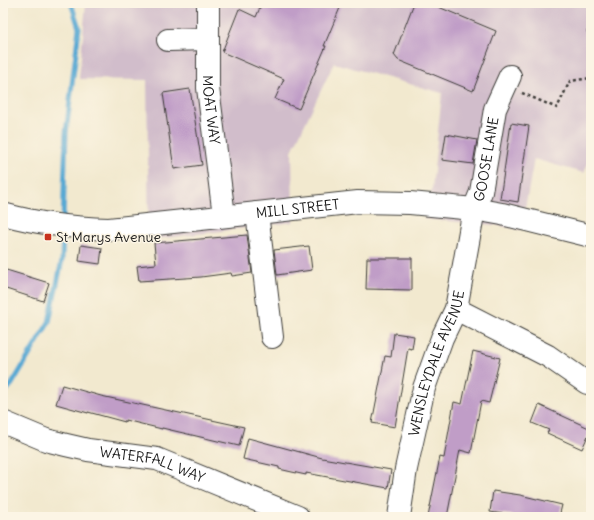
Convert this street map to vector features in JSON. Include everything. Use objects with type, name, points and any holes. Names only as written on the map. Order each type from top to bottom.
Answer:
[{"type":"street","name":"MOAT WAY","points":[[208,3],[208,88],[224,216]]},
{"type":"street","points":[[168,40],[208,39]]},
{"type":"street","name":"GOOSE LANE","points":[[474,209],[481,192],[495,109],[508,81]]},
{"type":"street","name":"MILL STREET","points":[[3,214],[32,222],[71,228],[109,229],[358,202],[410,203],[474,209],[502,214],[591,236]]},
{"type":"street","name":"WENSLEYDALE AVENUE","points":[[399,517],[406,469],[424,388],[442,338],[456,309],[474,209]]},
{"type":"street","points":[[257,213],[272,337]]},
{"type":"street","points":[[456,309],[548,356],[587,383]]},
{"type":"street","name":"WATERFALL WAY","points":[[3,422],[46,440],[66,445],[88,450],[157,460],[298,517]]},
{"type":"path","points":[[591,27],[587,29],[591,43]]},
{"type":"path","points":[[508,81],[557,108],[570,81],[591,78]]},
{"type":"shaded area","points":[[86,3],[591,3],[591,155],[584,173],[534,159],[521,230],[496,225],[424,219],[432,189],[442,93],[334,63],[292,151],[293,222],[149,240],[147,80],[79,79]]},
{"type":"building","points":[[262,3],[342,3],[324,46],[326,46],[299,109],[275,99],[284,79],[222,52],[239,9],[256,17]]},
{"type":"building","points":[[414,3],[429,3],[496,31],[473,91],[398,60],[394,55]]},
{"type":"building","points":[[190,89],[202,165],[174,169],[163,93]]},
{"type":"building","points":[[511,123],[529,126],[518,202],[500,199]]},
{"type":"building","points":[[446,134],[477,140],[473,164],[442,160]]},
{"type":"building","points":[[247,235],[252,273],[232,276],[231,273],[201,277],[139,281],[137,266],[156,264],[154,243]]},
{"type":"building","points":[[81,245],[102,248],[100,264],[79,261]]},
{"type":"building","points":[[309,246],[312,270],[277,275],[274,250]]},
{"type":"building","points":[[367,258],[412,258],[412,290],[366,289]]},
{"type":"building","points":[[3,269],[49,283],[43,301],[3,288]]},
{"type":"building","points":[[394,333],[414,336],[412,349],[408,348],[395,427],[372,423],[385,356],[391,357]]},
{"type":"building","points":[[473,351],[500,358],[489,403],[481,401],[471,453],[460,450],[447,517],[428,517],[440,457],[444,458],[454,402],[462,404]]},
{"type":"building","points":[[62,385],[101,396],[244,427],[239,446],[125,420],[125,422],[56,404]]},
{"type":"building","points":[[539,405],[591,429],[582,449],[547,433],[549,430],[532,423]]},
{"type":"building","points":[[248,438],[322,458],[391,470],[388,488],[306,473],[306,475],[243,459]]},
{"type":"building","points":[[493,491],[520,495],[562,505],[559,517],[523,517],[490,512]]},
{"type":"waterway","points":[[63,220],[66,133],[79,28],[71,3]]},
{"type":"waterway","points":[[3,394],[12,384],[49,322],[62,260],[63,232]]},
{"type":"place","name":"St Marys Avenue","points":[[48,237]]}]
